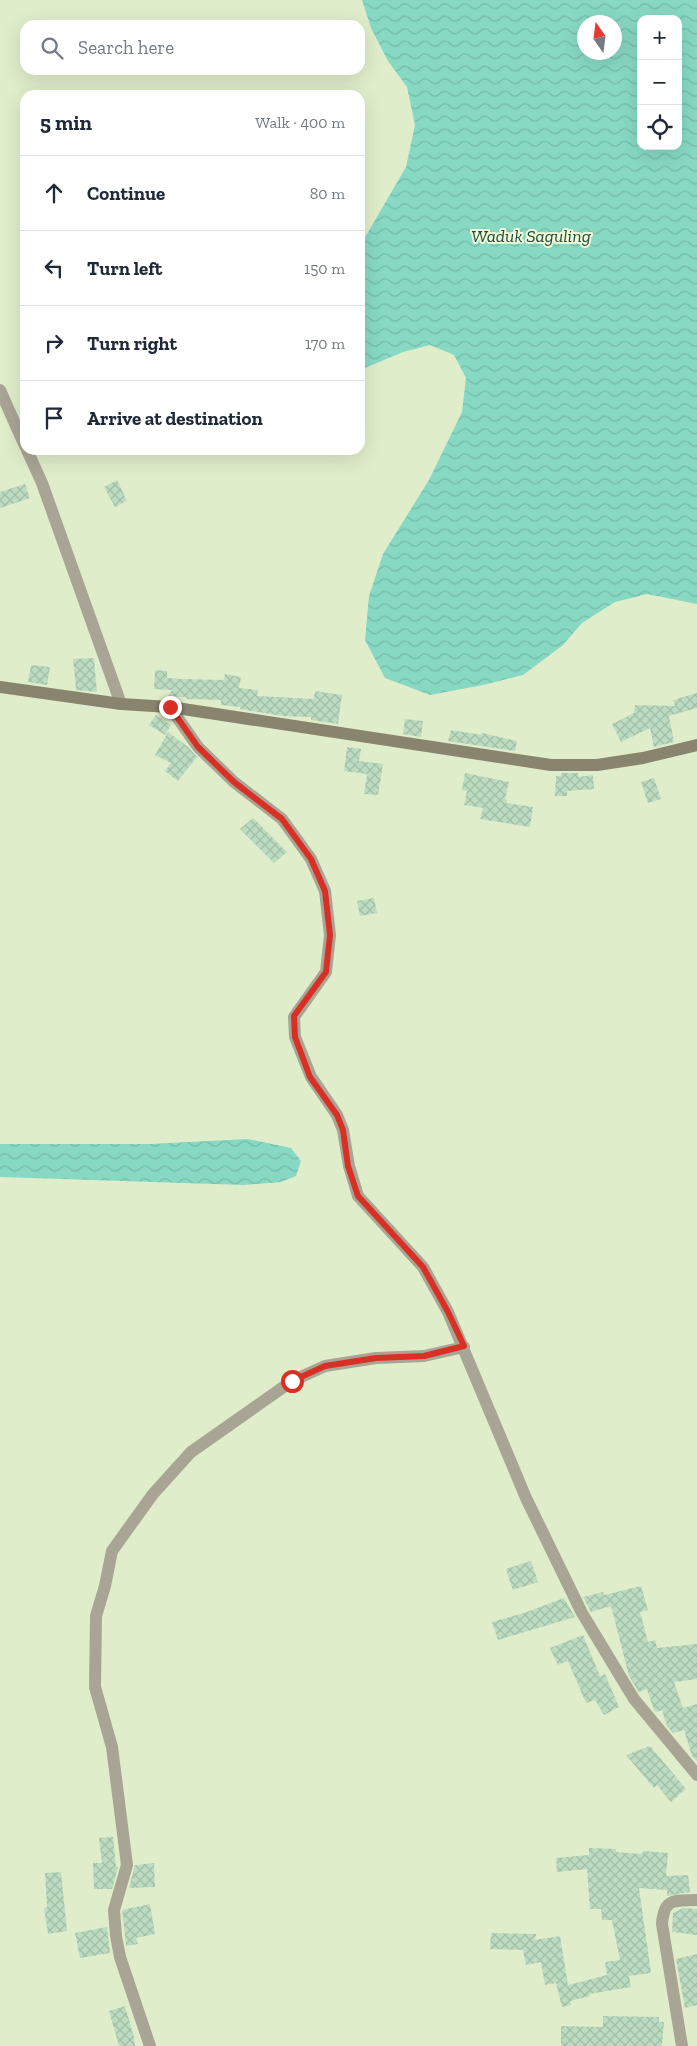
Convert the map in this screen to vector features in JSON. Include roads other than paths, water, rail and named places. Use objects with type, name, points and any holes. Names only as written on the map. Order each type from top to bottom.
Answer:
[{"type":"main road","points":[[0,687],[121,704],[170,707],[551,765],[597,765],[643,758],[697,745]]},
{"type":"street","points":[[0,390],[20,435]]},
{"type":"street","points":[[29,455],[42,483],[121,704]]},
{"type":"street","points":[[170,707],[198,747],[234,782],[282,819],[311,859],[325,891],[330,935],[326,972],[294,1016],[295,1037],[310,1077],[337,1115],[343,1130],[348,1166],[358,1196],[423,1267],[464,1346],[487,1410],[526,1498],[582,1613],[634,1699],[697,1775]]},
{"type":"street","points":[[150,2046],[120,1958],[116,1936],[114,1910],[127,1865],[112,1747],[95,1687],[96,1616],[106,1586],[112,1551],[153,1494],[191,1452],[292,1381],[325,1366],[376,1358],[424,1356],[464,1346]]},
{"type":"street","points":[[682,2046],[662,1924],[663,1911],[668,1904],[674,1901],[697,1900]]},
{"type":"water","name":"Waduk Saguling","points":[[362,0],[697,0],[697,604],[647,594],[615,602],[582,623],[563,645],[523,675],[430,695],[385,678],[365,640],[369,596],[383,554],[429,480],[462,412],[466,378],[454,355],[430,345],[403,352],[365,368],[365,237],[406,167],[415,125],[407,87],[388,61],[371,28]]},
{"type":"water","points":[[248,1139],[291,1148],[301,1161],[296,1176],[281,1182],[244,1185],[0,1177],[0,1144],[150,1144]]}]
